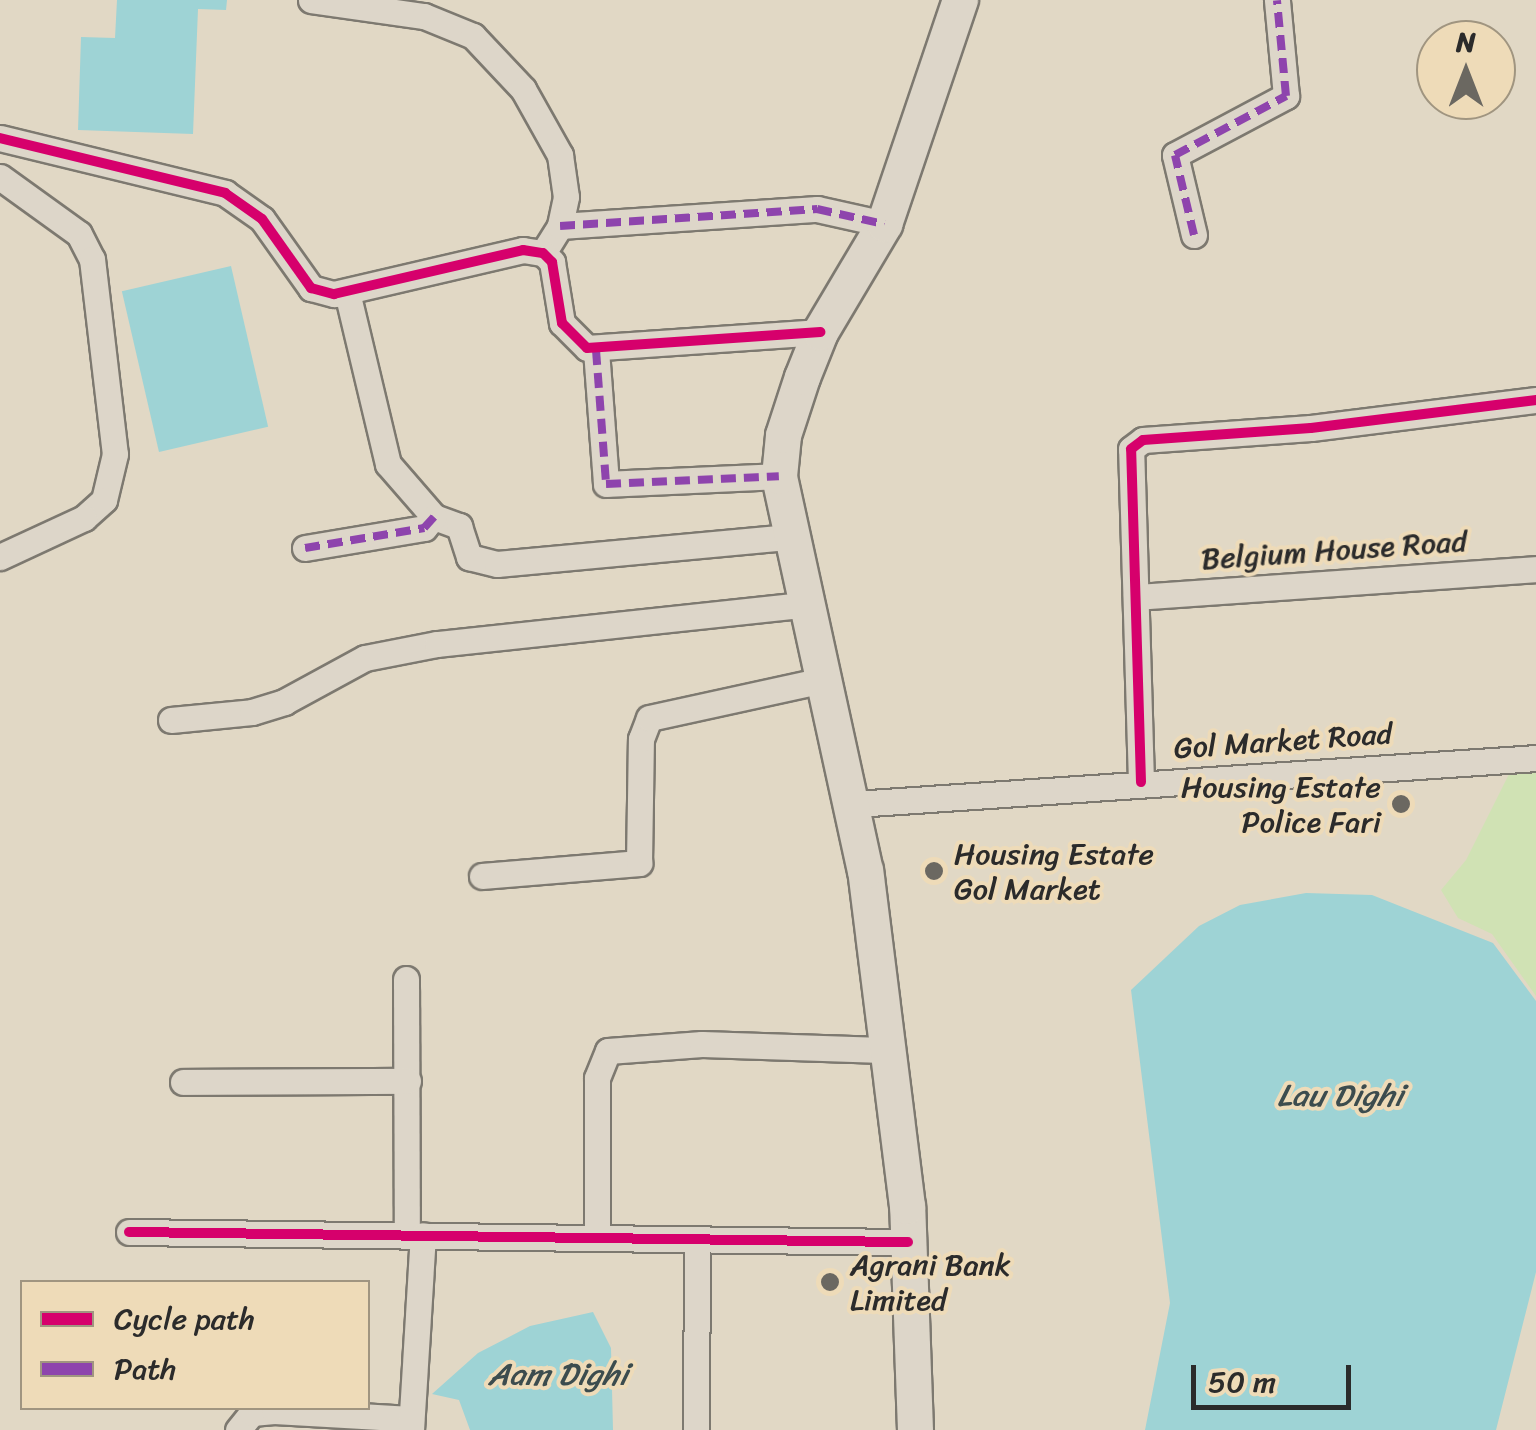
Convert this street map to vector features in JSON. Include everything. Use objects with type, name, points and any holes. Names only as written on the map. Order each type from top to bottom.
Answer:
[{"type":"main road","points":[[915,1430],[908,1242],[855,804],[819,681],[788,538],[779,476],[783,434],[820,332],[884,224],[960,0]]},
{"type":"street","points":[[310,0],[424,16],[473,36],[547,124],[566,197],[560,226],[543,253]]},
{"type":"street","points":[[1194,234],[1175,155],[1286,96],[1277,0]]},
{"type":"street","points":[[0,138],[226,192],[262,220],[311,288],[347,292],[523,250],[543,253],[552,262],[567,334],[596,350],[820,332]]},
{"type":"street","points":[[0,177],[79,234],[92,259],[114,454],[104,500],[84,518],[0,557]]},
{"type":"street","points":[[560,226],[803,210],[841,211],[884,224]]},
{"type":"street","points":[[347,292],[388,464],[434,517],[459,526],[469,557],[497,564],[788,538]]},
{"type":"street","points":[[596,350],[606,484],[779,476]]},
{"type":"street","points":[[1141,782],[1128,463],[1143,440],[1311,428],[1536,400]]},
{"type":"street","points":[[305,548],[424,528],[434,517]]},
{"type":"street","name":"Belgium House Road","points":[[1136,597],[1536,569]]},
{"type":"street","points":[[171,720],[284,702],[364,658],[437,644],[630,628],[802,605]]},
{"type":"street","points":[[482,876],[639,863],[641,740],[649,718],[819,681]]},
{"type":"street","name":"Gol Market Road","points":[[855,804],[1536,758]]},
{"type":"street","points":[[238,1430],[252,1413],[274,1411],[411,1424],[415,1234],[406,979]]},
{"type":"street","points":[[597,1238],[597,1078],[608,1051],[702,1044],[883,1050]]},
{"type":"street","points":[[183,1082],[408,1081]]},
{"type":"street","points":[[129,1232],[908,1242]]},
{"type":"street","points":[[696,1430],[697,1239]]},
{"type":"green space","points":[[1536,766],[1536,996],[1492,934],[1458,918],[1441,890],[1466,860],[1512,768]]},
{"type":"water","points":[[117,0],[227,0],[226,10],[198,9],[193,134],[78,130],[81,37],[115,38]]},
{"type":"water","points":[[231,266],[268,427],[159,452],[122,291]]},
{"type":"water","name":"Lau Dighi","points":[[1306,893],[1372,895],[1493,943],[1536,1001],[1536,1272],[1496,1430],[1145,1430],[1170,1303],[1131,990],[1199,926],[1240,905]]},
{"type":"water","name":"Aam Dighi","points":[[593,1312],[611,1348],[613,1430],[470,1430],[459,1400],[432,1394],[478,1353],[530,1326]]},
{"type":"marked path","points":[[1194,235],[1175,155],[1286,96],[1277,0]]},
{"type":"marked path","points":[[560,226],[817,209],[884,224]]},
{"type":"marked path","points":[[596,350],[606,484],[779,476]]},
{"type":"marked path","points":[[305,548],[424,528],[434,517]]},
{"type":"cycle path","points":[[0,138],[225,193],[262,219],[311,288],[334,294],[523,250],[543,253],[552,262],[562,323],[587,348],[820,332]]},
{"type":"cycle path","points":[[1141,782],[1131,449],[1143,440],[1311,428],[1536,400]]},
{"type":"cycle path","points":[[129,1232],[908,1242]]},
{"type":"place","name":"Housing Estate Police Fari","points":[[1401,804]]},
{"type":"place","name":"Housing Estate Gol Market","points":[[934,871]]},
{"type":"place","name":"Agrani Bank Limited","points":[[830,1282]]}]
